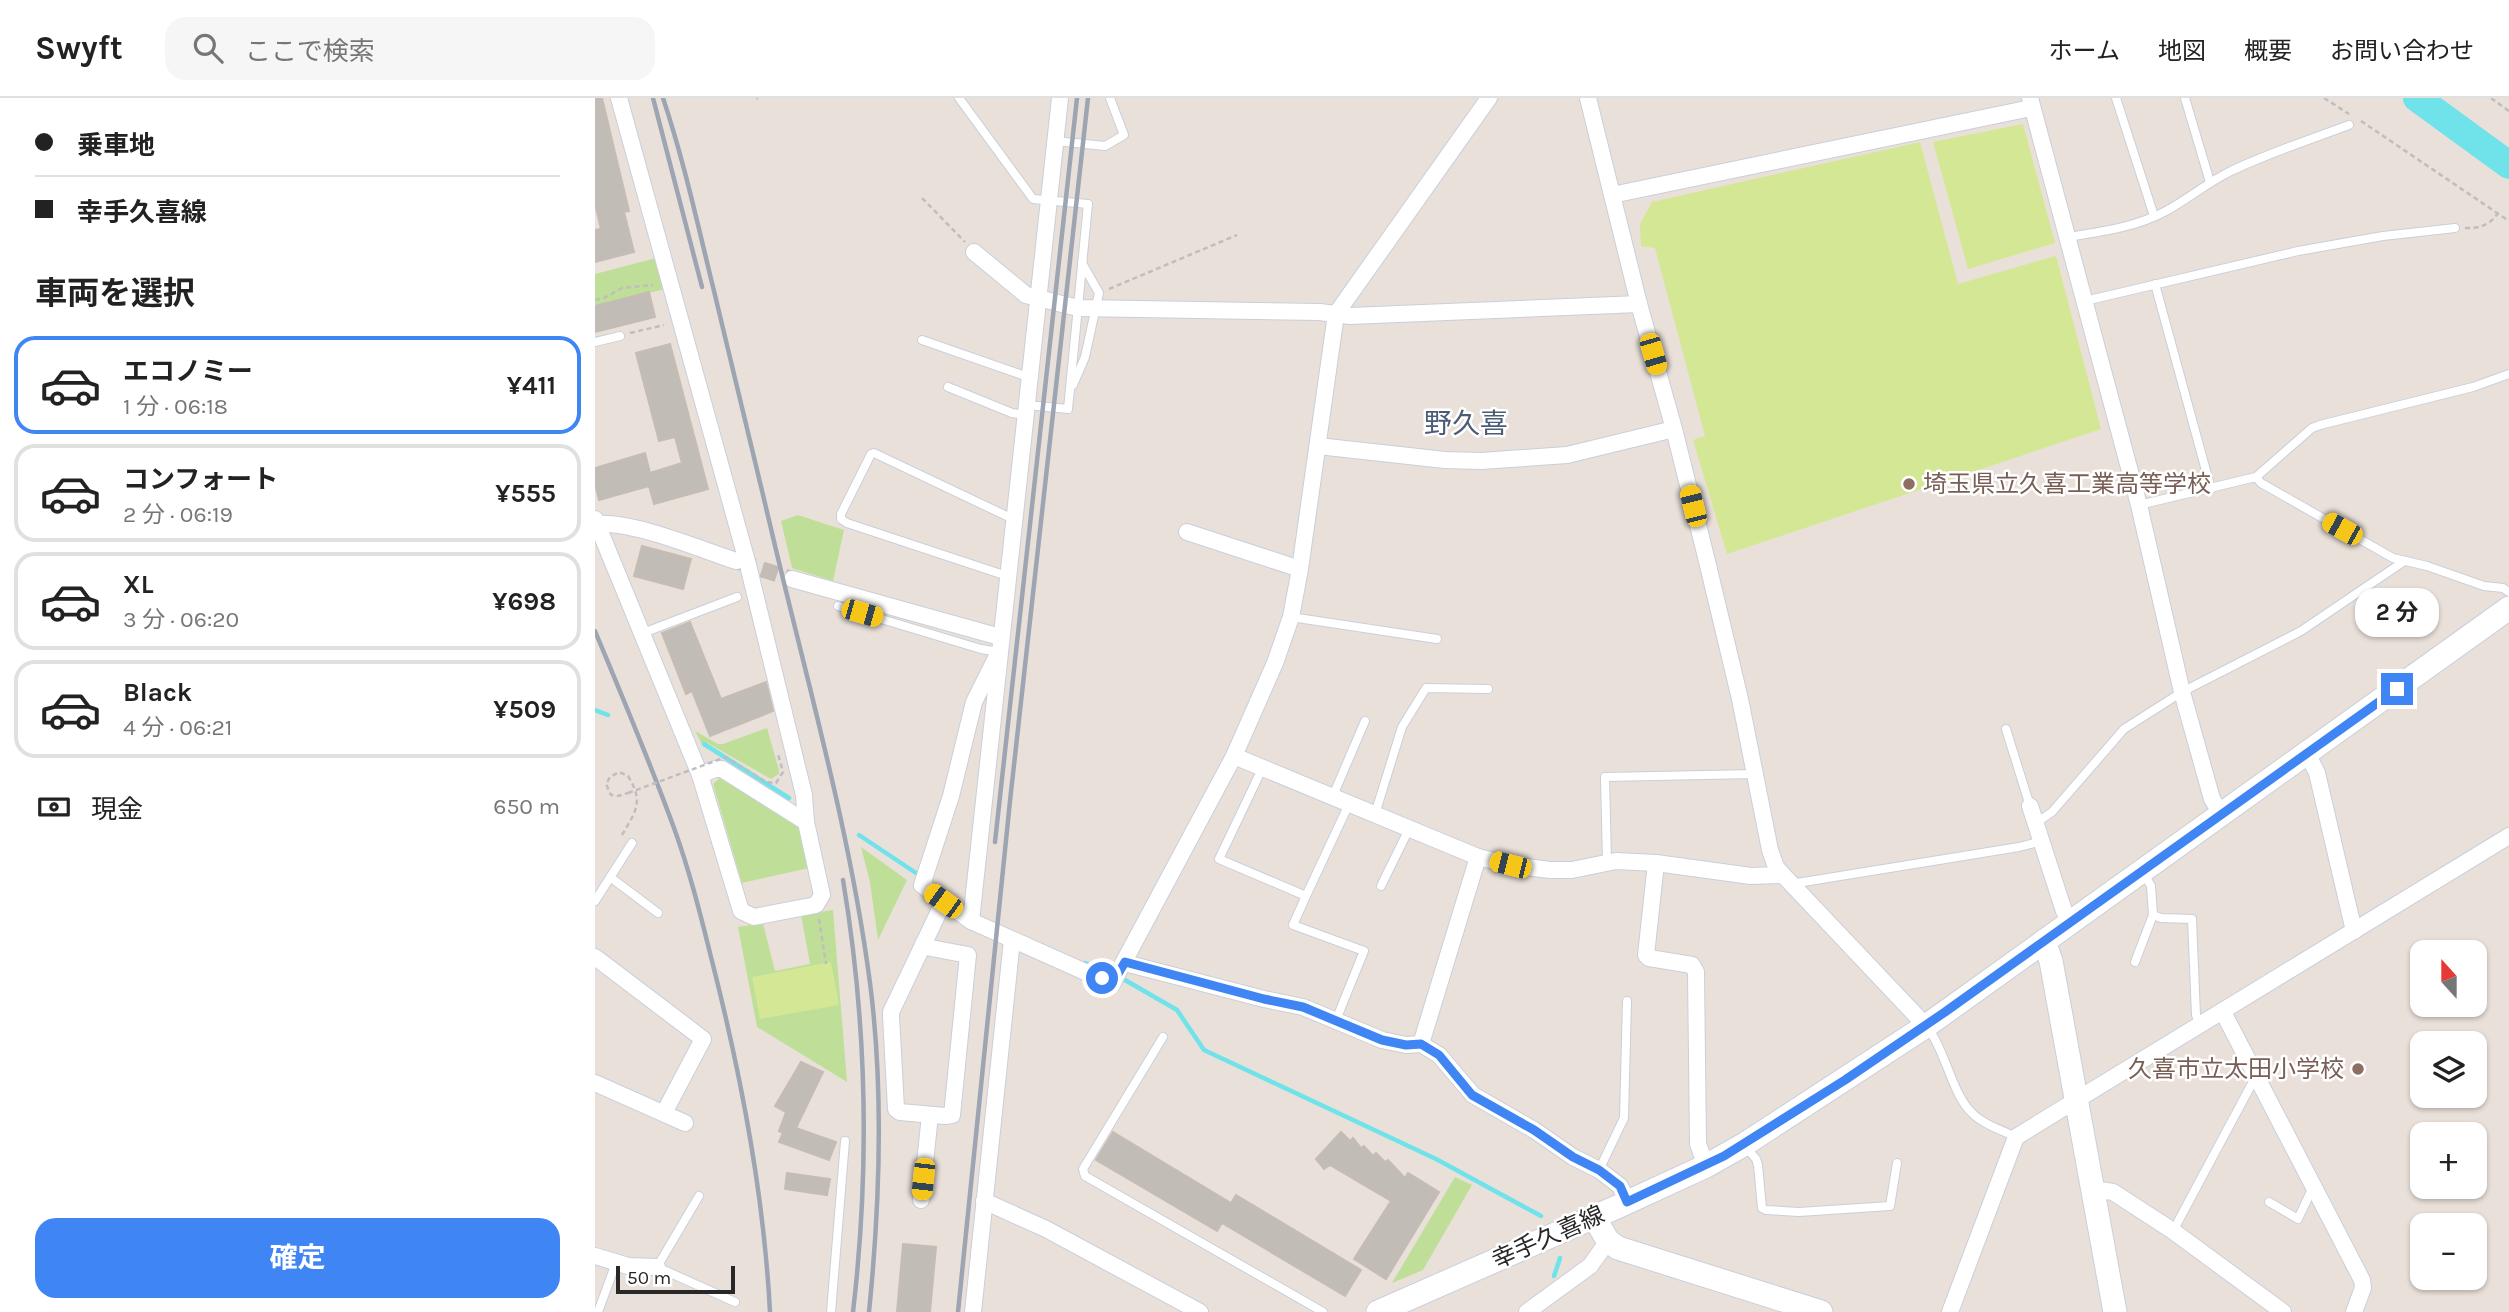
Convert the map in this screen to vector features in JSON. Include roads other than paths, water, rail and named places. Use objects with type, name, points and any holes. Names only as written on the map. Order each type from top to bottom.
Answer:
[{"type":"main road","name":"幸手久喜線","points":[[1378,1312],[1706,1166],[1745,1144],[1926,1026],[2509,608]]},
{"type":"main road","points":[[2044,941],[2050,955],[2078,1100],[2115,1312]]},
{"type":"main road","points":[[1594,1217],[1608,1241],[1619,1248],[1821,1312]]},
{"type":"street","points":[[618,98],[754,587],[804,795],[806,822],[822,895],[816,905],[754,917],[741,911],[700,775],[596,522],[638,530],[736,561]]},
{"type":"street","points":[[971,921],[1059,98]]},
{"type":"street","points":[[1000,645],[974,702],[951,796],[922,885],[971,921],[1112,984],[1234,757],[1275,663],[1291,617],[1336,314],[1489,98]]},
{"type":"street","points":[[1588,98],[1639,304],[1674,429],[1740,699],[1770,850],[1776,867],[1926,1026]]},
{"type":"street","points":[[1612,195],[2031,103],[2139,505],[2182,692],[2212,799],[2221,814]]},
{"type":"street","points":[[974,252],[1025,295],[1078,308],[1098,301],[1146,308],[1350,316],[1639,304]]},
{"type":"street","points":[[1318,446],[1445,460],[1481,461],[1567,455],[1674,429]]},
{"type":"street","points":[[1187,532],[1300,569]]},
{"type":"street","points":[[792,579],[1000,645]]},
{"type":"street","points":[[2307,753],[2317,773],[2354,931]]},
{"type":"street","points":[[1234,757],[1478,857],[1510,865],[1572,870],[1607,862],[1656,863],[1787,880]]},
{"type":"street","points":[[700,775],[722,769],[806,822]]},
{"type":"street","points":[[2030,806],[2064,911],[2071,922]]},
{"type":"street","points":[[1951,1312],[2016,1138],[2509,836]]},
{"type":"street","points":[[1421,1044],[1478,857]]},
{"type":"street","points":[[1656,863],[1646,955],[1650,958],[1686,962],[1692,965],[1696,972],[1698,1144],[1706,1166]]},
{"type":"street","points":[[923,944],[968,955],[952,1115],[900,1112],[896,1109],[891,1016],[923,944],[943,901]]},
{"type":"street","points":[[973,1312],[1012,940]]},
{"type":"street","points":[[595,957],[703,1039],[664,1113]]},
{"type":"street","points":[[1125,962],[1303,1007],[1382,1040],[1406,1045],[1421,1044],[1439,1055],[1472,1095],[1599,1170],[1620,1186],[1627,1202]]},
{"type":"street","points":[[2223,1012],[2363,1280],[2363,1288],[2354,1312]]},
{"type":"street","points":[[595,1083],[685,1123]]},
{"type":"street","points":[[921,1200],[930,1115]]},
{"type":"street","points":[[2094,1189],[2113,1192],[2173,1231],[2272,1309]]},
{"type":"street","points":[[984,1201],[994,1203],[1046,1229],[1200,1312]]},
{"type":"street","points":[[1527,1312],[1542,1307],[1590,1266],[1608,1241]]},
{"type":"street","points":[[595,1256],[616,1263],[657,1267]]},
{"type":"lane","points":[[948,387],[1012,413],[1068,408],[1088,204],[1033,199],[959,98]]},
{"type":"lane","points":[[1055,141],[1105,146],[1124,135],[1110,98]]},
{"type":"lane","points":[[2116,98],[2154,216]]},
{"type":"lane","points":[[2185,98],[2210,182]]},
{"type":"lane","points":[[2068,237],[2105,231],[2154,216],[2182,202],[2210,182],[2269,154],[2349,125]]},
{"type":"lane","points":[[2085,301],[2298,251],[2383,236],[2455,228]]},
{"type":"lane","points":[[1070,390],[1085,357],[1098,301],[1082,262]]},
{"type":"lane","points":[[2155,284],[2211,489]]},
{"type":"lane","points":[[595,342],[620,336]]},
{"type":"lane","points":[[922,340],[1031,378]]},
{"type":"lane","points":[[2139,505],[2256,477],[2312,428],[2397,404],[2473,387],[2509,374]]},
{"type":"lane","points":[[1007,576],[848,523],[841,519],[841,514],[871,454],[874,453],[1013,519]]},
{"type":"lane","points":[[2256,477],[2261,483],[2403,562],[2427,566],[2509,592]]},
{"type":"lane","points":[[2036,823],[2052,811],[2124,729],[2182,692],[2301,631],[2403,562]]},
{"type":"lane","points":[[643,633],[737,597]]},
{"type":"lane","points":[[838,606],[1000,645]]},
{"type":"lane","points":[[1291,617],[1437,639]]},
{"type":"lane","points":[[1375,814],[1402,727],[1426,688],[1488,689]]},
{"type":"lane","points":[[1332,798],[1366,721]]},
{"type":"lane","points":[[2006,729],[2030,806]]},
{"type":"lane","points":[[1262,769],[1219,859],[1306,896]]},
{"type":"lane","points":[[1607,862],[1605,777],[1755,774]]},
{"type":"lane","points":[[1336,1020],[1364,951],[1293,925],[1349,804]]},
{"type":"lane","points":[[1381,886],[1409,829]]},
{"type":"lane","points":[[1787,880],[2019,847],[2042,841]]},
{"type":"lane","points":[[595,901],[632,843]]},
{"type":"lane","points":[[2135,962],[2153,915],[2151,886],[2142,871]]},
{"type":"lane","points":[[610,877],[658,913]]},
{"type":"lane","points":[[2153,915],[2161,918],[2192,919],[2196,1015],[2201,1026]]},
{"type":"lane","points":[[1599,1170],[1624,1118],[1627,1001]]},
{"type":"lane","points":[[1926,1026],[1938,1042],[1969,1111],[2016,1138]]},
{"type":"lane","points":[[1163,1037],[1083,1169],[1085,1176],[1323,1312]]},
{"type":"lane","points":[[2173,1231],[2257,1076]]},
{"type":"lane","points":[[831,1312],[845,1141]]},
{"type":"lane","points":[[1745,1144],[1756,1159],[1762,1208],[1766,1210],[1799,1212],[1890,1206],[1897,1163]]},
{"type":"lane","points":[[2269,1202],[2298,1219],[2313,1187]]},
{"type":"lane","points":[[699,1196],[657,1267],[735,1301]]},
{"type":"lane","points":[[598,1312],[616,1263]]},
{"type":"waterway","points":[[2417,98],[2509,165]]},
{"type":"waterway","points":[[595,710],[608,715]]},
{"type":"waterway","points":[[704,744],[789,798]]},
{"type":"waterway","points":[[859,835],[919,875]]},
{"type":"waterway","points":[[1085,963],[1110,974]]},
{"type":"waterway","points":[[1125,980],[1177,1010],[1204,1050],[1436,1159],[1541,1216]]},
{"type":"waterway","points":[[1554,1276],[1560,1258]]},
{"type":"tunnel","points":[[739,562],[792,579]]},
{"type":"railway","points":[[653,98],[702,287]]},
{"type":"railway","points":[[663,98],[690,194],[827,756],[861,926],[870,983],[879,1106],[876,1230],[869,1312]]},
{"type":"railway","points":[[995,842],[1077,98]]},
{"type":"railway","points":[[958,1312],[1010,801],[1088,98]]},
{"type":"railway","points":[[595,631],[674,828],[704,928],[750,1135],[770,1312]]},
{"type":"railway","points":[[843,880],[857,987],[863,1095],[862,1203],[853,1312]]},
{"type":"place","name":"埼玉県立久喜工業高等学校","points":[[1909,484]]},
{"type":"place","name":"久喜市立太田小学校","points":[[2358,1069]]},
{"type":"district","name":"野久喜","points":[[1466,423]]}]
